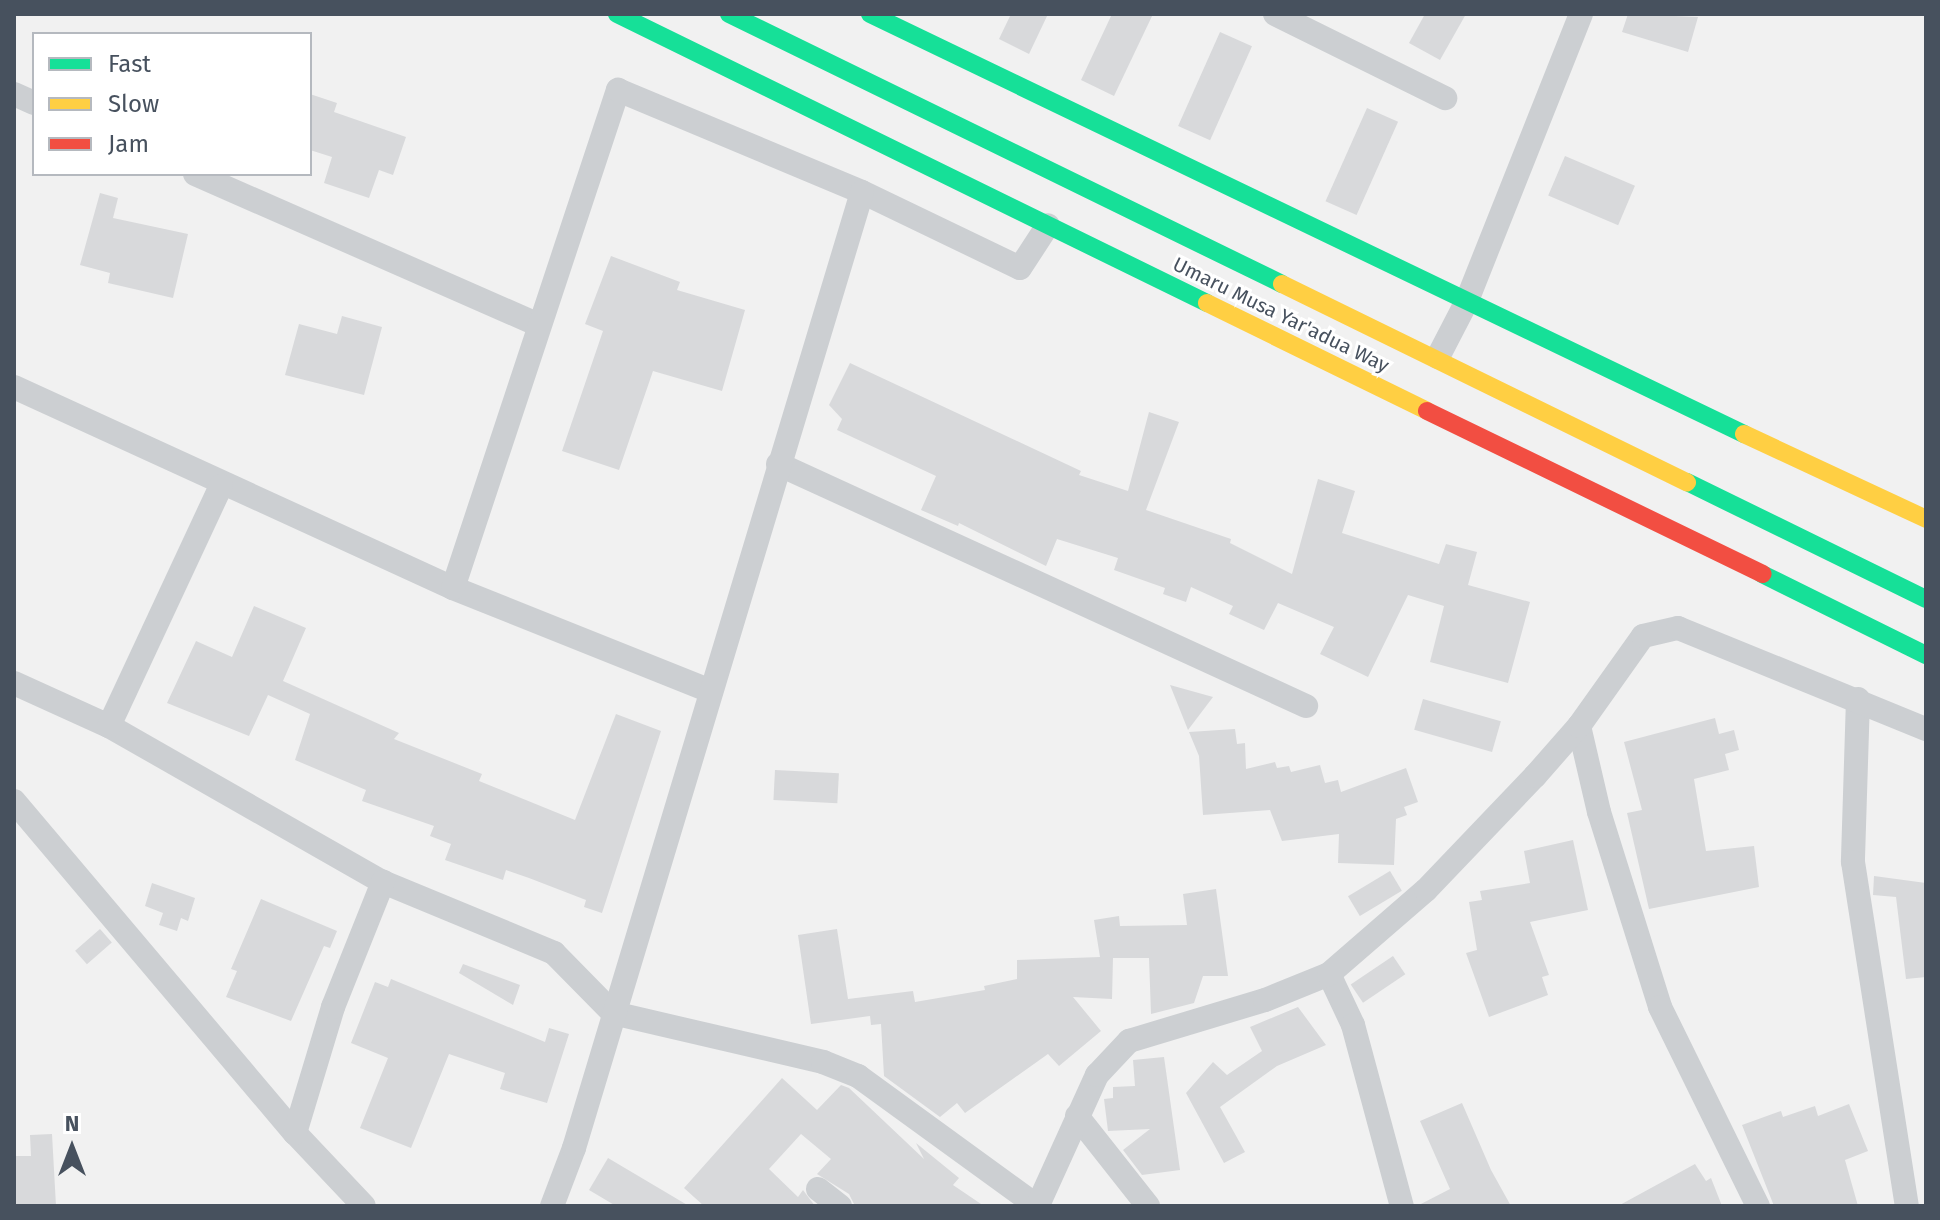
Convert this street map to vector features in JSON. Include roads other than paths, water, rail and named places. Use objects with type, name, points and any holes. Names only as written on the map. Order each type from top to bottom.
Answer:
[{"type":"main road","name":"Umaru Musa Yar'adua Way","points":[[617,14],[1926,655]]},
{"type":"main road","name":"Umaru Musa Yar'adua Way","points":[[729,14],[1438,357],[1926,599]]},
{"type":"main road","points":[[870,14],[1466,303],[1926,519]]},
{"type":"street","points":[[1275,14],[1445,98]]},
{"type":"street","points":[[1438,357],[1466,303],[1581,14]]},
{"type":"street","points":[[453,588],[537,324],[618,90],[862,192],[1020,268],[1048,225]]},
{"type":"street","points":[[200,176],[537,324]]},
{"type":"street","points":[[552,1206],[574,1148],[862,192]]},
{"type":"street","points":[[14,387],[221,486],[453,588],[711,691]]},
{"type":"street","points":[[778,464],[1306,706]]},
{"type":"street","points":[[109,726],[221,486]]},
{"type":"street","points":[[14,683],[109,726],[383,882],[554,953],[613,1013],[823,1062],[858,1076],[1038,1205],[1097,1075],[1129,1041],[1265,1000],[1329,974],[1426,890],[1579,726],[1643,636],[1661,628],[1678,628],[1926,729]]},
{"type":"street","points":[[1858,699],[1853,862],[1907,1206]]},
{"type":"street","points":[[1579,726],[1599,812],[1660,1007],[1758,1206]]},
{"type":"street","points":[[14,801],[295,1133],[364,1206]]},
{"type":"street","points":[[295,1133],[333,1007],[383,882]]},
{"type":"street","points":[[1329,974],[1353,1025],[1402,1206]]},
{"type":"street","points":[[1077,1116],[1148,1206]]},
{"type":"street","points":[[818,1189],[840,1206]]}]
